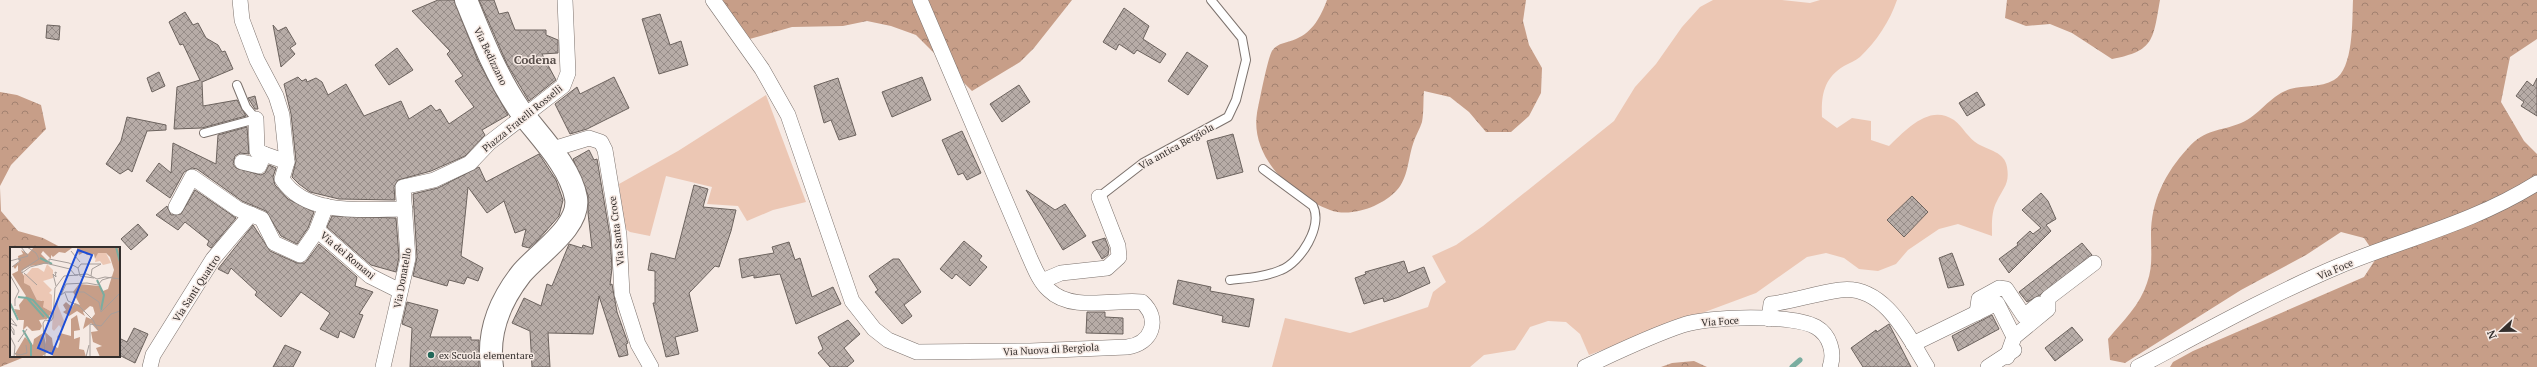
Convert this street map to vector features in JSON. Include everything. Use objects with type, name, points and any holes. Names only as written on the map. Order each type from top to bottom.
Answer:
[{"type":"street","points":[[240,0],[242,20],[256,60],[276,96],[287,162],[282,179],[289,190],[318,205],[348,209],[406,209]]},
{"type":"street","name":"Via Bedizzano","points":[[466,0],[491,58],[522,112],[553,149],[576,197],[576,208],[571,219],[555,241],[522,273],[507,295],[494,324],[492,367]]},
{"type":"street","name":"Piazza Fratelli Rosselli","points":[[404,187],[434,180],[470,163],[522,112],[563,86],[568,73],[565,0]]},
{"type":"street","name":"Via Nuova di Bergiola","points":[[713,0],[762,69],[788,115],[852,300],[874,329],[888,340],[916,352],[968,352],[1127,347],[1143,342],[1152,330],[1152,314],[1142,302],[1069,300],[1049,290],[1042,281],[1019,234],[920,0]]},
{"type":"street","points":[[256,119],[258,151],[287,162]]},
{"type":"street","name":"Via Santa Croce","points":[[553,149],[589,138],[601,142],[605,150],[619,235],[622,294],[638,344],[651,367]]},
{"type":"street","points":[[242,162],[258,166],[264,154]]},
{"type":"street","points":[[176,207],[192,177],[238,209],[262,219],[274,243],[300,255],[318,230],[326,206]]},
{"type":"street","name":"Via Foce","points":[[2138,367],[2196,335],[2326,272],[2459,223],[2511,199],[2537,183]]},
{"type":"street","name":"Via Donatello","points":[[382,367],[409,248],[404,187]]},
{"type":"street","name":"Via antica Bergiola","points":[[1042,281],[1061,273],[1107,268],[1119,257],[1118,246],[1100,197]]},
{"type":"street","name":"Via Santi Quattro","points":[[150,367],[153,355],[214,259],[251,214]]},
{"type":"street","name":"Via dei Romani","points":[[318,230],[370,276],[400,291]]},
{"type":"street","points":[[1977,312],[1979,299],[1999,288],[2006,289],[2024,316],[2094,263]]},
{"type":"street","points":[[1769,319],[1771,304],[1842,290],[1855,291],[1872,296],[1892,313],[1927,367]]},
{"type":"street","points":[[2007,356],[2014,336],[2048,309],[2048,298]]},
{"type":"street","points":[[1913,344],[1997,303],[2014,336]]},
{"type":"street","points":[[1988,367],[2007,356],[2054,317]]},
{"type":"street","name":"Via Foce","points":[[1585,367],[1685,324],[1722,318],[1769,319],[1798,322],[1816,327],[1825,334],[1830,345],[1832,360],[1830,367]]},
{"type":"lane","name":"Via antica Bergiola","points":[[1100,197],[1143,164],[1228,117],[1236,100],[1246,60],[1242,38],[1211,0]]},
{"type":"lane","points":[[204,133],[256,119],[246,108],[238,85]]},
{"type":"lane","points":[[1230,280],[1258,277],[1283,270],[1295,260],[1313,232],[1316,220],[1313,206],[1263,170]]},
{"type":"shaded area","points":[[1713,0],[1782,0],[1810,3],[1820,0],[1897,0],[1882,31],[1872,45],[1856,60],[1837,71],[1828,82],[1823,94],[1822,117],[1837,128],[1852,118],[1871,121],[1871,140],[1889,146],[1902,133],[1918,121],[1927,117],[1936,115],[1945,116],[1954,120],[1974,142],[1996,152],[2006,162],[2008,178],[1994,209],[1992,218],[1992,236],[1958,224],[1939,229],[1908,250],[1896,264],[1878,271],[1859,269],[1844,258],[1826,253],[1807,257],[1756,293],[1589,355],[1580,334],[1566,322],[1548,321],[1530,327],[1515,350],[1484,355],[1470,367],[1272,367],[1285,318],[1350,333],[1428,307],[1433,292],[1446,282],[1432,256],[1456,245],[1483,226],[1614,121],[1635,87],[1656,64],[1682,27],[1700,7]]},
{"type":"shaded area","points":[[766,95],[806,202],[773,210],[747,221],[738,206],[707,204],[712,187],[666,176],[650,236],[630,232],[624,228],[619,184],[678,151]]},
{"type":"green space","points":[[722,0],[1072,0],[1034,48],[1020,62],[972,91],[916,35],[891,26],[867,21],[843,26],[792,27],[746,40]]},
{"type":"green space","points":[[1327,0],[1526,0],[1523,21],[1529,45],[1542,68],[1541,93],[1529,116],[1511,132],[1486,132],[1469,112],[1450,97],[1424,91],[1422,122],[1411,150],[1406,174],[1397,190],[1384,201],[1366,209],[1357,211],[1338,212],[1316,204],[1288,185],[1267,159],[1260,145],[1257,129],[1257,113],[1272,51],[1280,44],[1302,36],[1312,28],[1319,18]]},
{"type":"green space","points":[[2007,0],[2160,0],[2156,25],[2150,41],[2137,52],[2112,59],[2072,33],[2050,24],[2026,26],[2005,18]]},
{"type":"green space","points":[[2353,0],[2537,0],[2537,39],[2510,57],[2501,102],[2524,141],[2537,154],[2537,367],[2170,367],[2173,362],[2193,351],[2364,277],[2377,257],[2364,238],[2341,232],[2306,255],[2241,290],[2125,363],[2110,360],[2108,339],[2136,306],[2149,277],[2154,211],[2161,188],[2173,167],[2188,148],[2201,137],[2213,131],[2241,123],[2254,115],[2283,92],[2290,89],[2329,83],[2341,74],[2349,55],[2351,43]]},
{"type":"green space","points":[[0,92],[17,95],[41,105],[46,129],[11,165],[0,186]]},
{"type":"green space","points":[[0,188],[1,211],[18,231],[43,238],[60,247],[10,247],[10,357],[25,357],[0,367]]},
{"type":"green space","points":[[1694,361],[1707,367],[1661,367],[1672,363]]},
{"type":"building","points":[[438,0],[454,0],[478,61],[508,115],[482,130],[485,135],[465,156],[431,171],[398,180],[394,187],[395,200],[339,199],[310,192],[292,177],[296,161],[291,114],[284,84],[298,77],[302,81],[306,79],[307,82],[316,78],[322,82],[328,95],[346,84],[364,116],[401,101],[409,119],[431,105],[436,111],[440,109],[449,124],[474,107],[455,81],[463,76],[447,54],[450,51],[412,11]]},
{"type":"building","points":[[479,0],[494,0],[499,14],[508,12],[515,30],[546,30],[546,35],[558,40],[558,53],[542,54],[556,80],[529,101],[507,64]]},
{"type":"building","points":[[1124,8],[1149,26],[1143,39],[1166,54],[1160,63],[1137,50],[1134,54],[1119,44],[1116,50],[1103,42]]},
{"type":"building","points":[[185,12],[193,25],[198,23],[206,38],[218,45],[222,52],[225,51],[233,69],[202,82],[203,106],[237,100],[246,116],[202,128],[174,129],[177,87],[200,80],[183,44],[180,45],[169,22]]},
{"type":"building","points":[[660,14],[670,45],[681,41],[688,65],[659,74],[642,19]]},
{"type":"building","points":[[47,25],[60,26],[59,40],[46,38]]},
{"type":"building","points":[[273,25],[278,31],[286,27],[296,44],[290,48],[295,54],[281,67]]},
{"type":"building","points":[[397,48],[413,70],[389,85],[375,65]]},
{"type":"building","points":[[1187,52],[1208,66],[1188,95],[1168,81]]},
{"type":"building","points":[[159,72],[165,86],[152,92],[147,78]]},
{"type":"building","points":[[614,77],[629,108],[587,129],[570,134],[555,104],[577,87],[580,94]]},
{"type":"building","points":[[922,77],[931,100],[892,117],[882,92]]},
{"type":"building","points":[[838,78],[856,135],[839,140],[831,120],[824,123],[814,86]]},
{"type":"building","points":[[2537,78],[2537,116],[2521,106],[2524,102],[2516,96],[2527,81],[2533,86]]},
{"type":"building","points":[[1019,85],[1030,102],[1002,122],[990,104]]},
{"type":"building","points":[[1977,92],[1985,105],[1967,116],[1959,103]]},
{"type":"building","points":[[255,96],[258,109],[255,109],[248,98]]},
{"type":"building","points":[[127,117],[166,125],[166,130],[147,131],[132,172],[128,169],[120,174],[106,164],[121,141]]},
{"type":"building","points":[[247,127],[249,154],[240,153],[235,156],[233,164],[236,168],[261,175],[265,173],[269,165],[276,168],[273,177],[275,185],[288,199],[314,212],[308,228],[297,244],[281,236],[266,211],[242,201],[197,169],[192,168],[184,172],[170,198],[146,181],[159,163],[171,173],[173,143],[216,164],[218,135]]},
{"type":"building","points":[[962,131],[981,173],[967,180],[963,173],[958,175],[942,140]]},
{"type":"building","points":[[1233,134],[1243,172],[1217,179],[1207,141]]},
{"type":"building","points":[[589,150],[594,160],[597,159],[610,236],[612,268],[610,285],[612,284],[617,312],[628,343],[626,344],[628,355],[619,357],[599,296],[593,334],[548,333],[550,367],[532,367],[530,331],[512,323],[524,298],[541,306],[547,284],[552,286],[569,244],[582,248],[583,245],[592,248],[588,213],[588,195],[573,159]]},
{"type":"building","points":[[539,154],[556,180],[563,200],[559,216],[538,240],[529,248],[522,246],[526,229],[515,233],[504,201],[487,213],[468,187],[461,256],[483,268],[478,281],[467,277],[464,284],[449,280],[447,286],[413,276],[417,257],[413,194],[438,188],[479,167],[486,182]]},
{"type":"building","points":[[694,185],[708,189],[703,207],[736,210],[731,231],[719,267],[715,266],[689,293],[698,331],[675,337],[679,354],[666,357],[653,303],[655,303],[655,271],[648,270],[651,253],[675,259]]},
{"type":"building","points":[[195,190],[236,218],[211,248],[207,245],[209,241],[185,222],[178,230],[156,215],[167,206],[171,215],[181,214]]},
{"type":"building","points":[[1026,190],[1055,210],[1065,204],[1086,236],[1063,250]]},
{"type":"building","points":[[2041,193],[2048,201],[2056,219],[2046,225],[2051,231],[2009,273],[1999,259],[2018,245],[2017,243],[2030,231],[2033,234],[2041,228],[2022,210]]},
{"type":"building","points":[[1912,196],[1928,212],[1904,237],[1887,220]]},
{"type":"building","points":[[332,216],[396,218],[399,257],[396,272],[371,265],[327,227]]},
{"type":"building","points":[[138,224],[148,235],[131,250],[121,239]]},
{"type":"building","points":[[253,225],[270,251],[297,263],[305,263],[319,244],[357,277],[355,286],[373,292],[359,314],[363,315],[354,338],[340,331],[338,338],[320,329],[330,313],[301,292],[281,317],[255,295],[257,292],[231,268],[228,274],[218,269]]},
{"type":"building","points":[[1105,238],[1109,249],[1108,255],[1102,259],[1092,242]]},
{"type":"building","points":[[964,241],[982,256],[979,260],[987,267],[970,286],[956,274],[952,279],[940,269]]},
{"type":"building","points":[[789,242],[795,260],[800,258],[812,297],[833,287],[841,304],[796,324],[780,274],[754,278],[754,275],[742,278],[739,259],[774,253],[772,247]]},
{"type":"building","points":[[2082,243],[2092,255],[2040,295],[2027,302],[2019,292]]},
{"type":"building","points":[[1952,253],[1964,285],[1948,288],[1939,258]]},
{"type":"building","points":[[893,259],[899,259],[921,292],[904,305],[912,316],[902,324],[875,292],[878,290],[869,276]]},
{"type":"building","points":[[1404,261],[1408,273],[1424,267],[1430,283],[1384,302],[1383,298],[1364,304],[1355,278],[1366,274],[1365,272]]},
{"type":"building","points":[[1178,280],[1211,287],[1210,291],[1254,299],[1249,327],[1222,322],[1223,316],[1173,304]]},
{"type":"building","points":[[407,302],[438,310],[430,337],[471,337],[471,340],[479,340],[479,367],[410,367],[412,328],[402,324]]},
{"type":"building","points":[[1087,312],[1105,312],[1105,317],[1123,318],[1123,334],[1086,333]]},
{"type":"building","points":[[1992,315],[1999,329],[1958,351],[1952,336]]},
{"type":"building","points":[[848,320],[860,334],[844,348],[854,361],[847,367],[830,367],[818,353],[823,349],[818,337]]},
{"type":"building","points":[[1889,324],[1911,367],[1863,367],[1851,348],[1876,330],[1877,332]]},
{"type":"building","points":[[2072,327],[2083,340],[2055,361],[2045,348]]},
{"type":"building","points":[[134,328],[148,334],[135,363],[120,356],[120,338],[127,342]]},
{"type":"building","points":[[285,345],[301,352],[293,367],[273,367]]},
{"type":"waterway","points":[[1792,367],[1800,360]]},
{"type":"place","name":"ex Scuola elementare","points":[[431,355]]},
{"type":"district","name":"Codena","points":[[535,60]]}]
